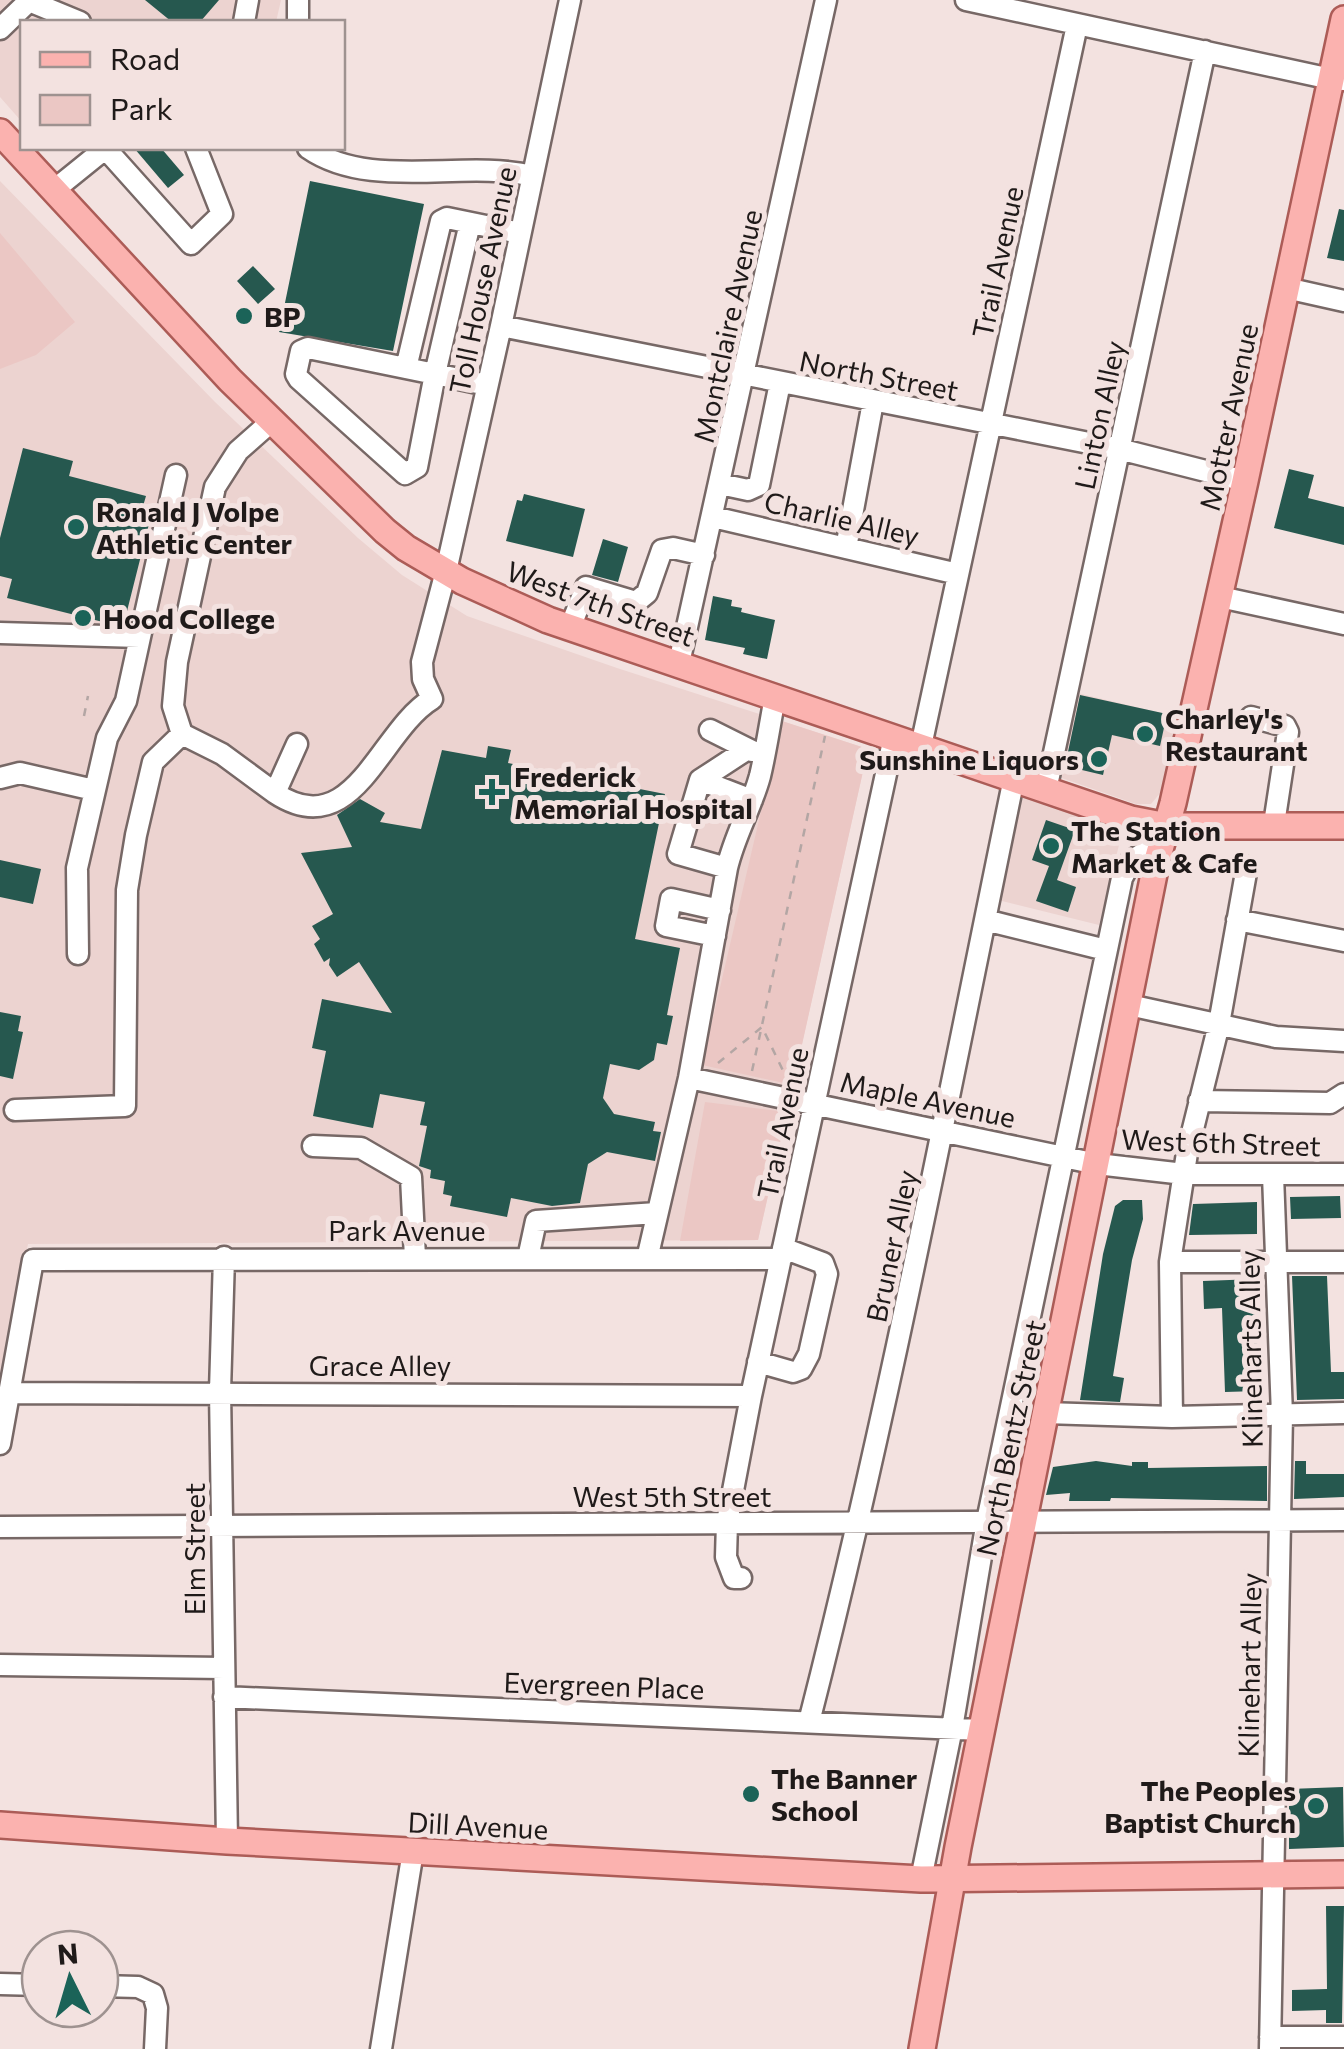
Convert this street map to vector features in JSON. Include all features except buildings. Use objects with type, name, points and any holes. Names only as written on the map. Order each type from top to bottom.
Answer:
[{"type":"main road","name":"Motter Avenue","points":[[1165,833],[1286,288],[1337,79],[1344,19]]},
{"type":"main road","name":"West 7th Street","points":[[0,132],[230,380],[385,531],[406,548],[495,598],[570,628],[1165,833],[1274,824],[1344,826]]},
{"type":"main road","name":"North Bentz Street","points":[[922,2049],[1023,1521],[1165,833]]},
{"type":"main road","name":"Dill Avenue","points":[[0,1824],[921,1879],[1344,1874]]},
{"type":"street","name":"Toll House Avenue","points":[[275,793],[290,803],[333,804],[354,788],[418,708],[432,699],[423,679],[422,662],[501,326],[570,0]]},
{"type":"street","name":"Montclaire Avenue","points":[[679,663],[826,0]]},
{"type":"street","points":[[966,0],[1337,79]]},
{"type":"street","points":[[0,28],[30,1],[73,20]]},
{"type":"street","name":"Trail Avenue","points":[[921,746],[1077,25]]},
{"type":"street","name":"Linton Alley","points":[[1046,790],[1204,51]]},
{"type":"street","points":[[54,190],[104,150]]},
{"type":"street","points":[[108,150],[190,244],[222,214],[197,150]]},
{"type":"street","points":[[313,150],[348,165],[412,172],[513,172],[532,176]]},
{"type":"street","points":[[406,368],[441,221],[447,218],[520,233]]},
{"type":"street","points":[[470,224],[435,374],[417,467],[405,474],[296,374],[302,351],[308,348],[406,368],[435,374],[487,385]]},
{"type":"street","points":[[1286,288],[1344,302]]},
{"type":"street","name":"North Street","points":[[501,326],[1119,449],[1245,481]]},
{"type":"street","points":[[720,484],[748,490],[759,484],[780,383]]},
{"type":"street","points":[[846,548],[873,402]]},
{"type":"street","points":[[272,421],[238,451],[216,487],[176,662],[173,706],[182,734],[222,754],[275,793],[298,744]]},
{"type":"street","points":[[78,954],[77,868],[107,738],[126,701],[176,474]]},
{"type":"street","name":"Charlie Alley","points":[[713,517],[958,574]]},
{"type":"street","points":[[570,628],[586,587],[636,602],[647,593],[662,550],[673,548],[704,555]]},
{"type":"street","points":[[1220,597],[1344,624]]},
{"type":"street","points":[[0,633],[140,638]]},
{"type":"street","points":[[647,1259],[689,1078],[727,868],[735,835],[752,800],[755,752],[774,697]]},
{"type":"street","points":[[1251,717],[1285,726],[1288,732],[1274,824]]},
{"type":"street","points":[[710,730],[755,752]]},
{"type":"street","points":[[15,1110],[125,1106],[127,890],[153,762],[182,734]]},
{"type":"street","name":"Trail Avenue","points":[[741,1578],[734,1578],[728,1568],[727,1522],[894,737]]},
{"type":"street","points":[[727,868],[678,854],[700,780],[755,752]]},
{"type":"street","points":[[0,778],[20,773],[94,790]]},
{"type":"street","name":"Bruner Alley","points":[[810,1722],[860,1522],[1014,778]]},
{"type":"street","points":[[700,780],[752,800]]},
{"type":"street","name":"North Bentz Street","points":[[921,1879],[952,1728],[986,1521],[1124,870],[1165,833]]},
{"type":"street","points":[[1172,1417],[1170,1262],[1184,1174],[1219,1024],[1247,866]]},
{"type":"street","points":[[715,936],[666,926],[671,898],[720,910]]},
{"type":"street","points":[[984,920],[1106,950]]},
{"type":"street","points":[[1238,920],[1344,940]]},
{"type":"street","points":[[1129,1005],[1276,1037],[1344,1041]]},
{"type":"street","name":"Maple Avenue","points":[[689,1078],[1097,1164]]},
{"type":"street","points":[[1200,1101],[1330,1102],[1344,1094]]},
{"type":"street","points":[[313,1146],[361,1148],[411,1177],[415,1258]]},
{"type":"street","name":"West 6th Street","points":[[1097,1164],[1184,1174],[1344,1174]]},
{"type":"street","name":"Klineharts Alley","points":[[1273,1175],[1282,1415],[1279,1521]]},
{"type":"street","points":[[528,1258],[536,1222],[658,1213]]},
{"type":"street","points":[[758,1362],[793,1372],[801,1369],[809,1354],[826,1274],[823,1264],[782,1254]]},
{"type":"street","name":"Park Avenue","points":[[9,1393],[33,1260],[647,1259],[782,1254]]},
{"type":"street","name":"Elm Street","points":[[224,1257],[220,1392],[227,1840]]},
{"type":"street","points":[[1170,1262],[1344,1262]]},
{"type":"street","points":[[0,1444],[9,1393]]},
{"type":"street","name":"Grace Alley","points":[[9,1393],[751,1396]]},
{"type":"street","points":[[1045,1413],[1172,1417],[1344,1414]]},
{"type":"street","name":"West 5th Street","points":[[0,1527],[1344,1520]]},
{"type":"street","name":"Klinehart Alley","points":[[1270,2043],[1279,1521]]},
{"type":"street","points":[[0,1664],[222,1668]]},
{"type":"street","name":"Evergreen Place","points":[[224,1696],[982,1730]]},
{"type":"street","points":[[380,2049],[413,1851]]},
{"type":"street","points":[[120,1987],[138,1987],[153,1994],[156,2049]]},
{"type":"street","points":[[1270,2043],[1344,2037]]},
{"type":"path","points":[[84,716],[88,696]]},
{"type":"path","points":[[751,1076],[826,735]]},
{"type":"path","points":[[713,1067],[762,1027]]},
{"type":"path","points":[[762,1027],[789,1084]]},
{"type":"shaded area","points":[[0,0],[281,0],[276,20],[20,20],[20,120],[0,97]]},
{"type":"shaded area","name":"Frederick Memorial Hospital","points":[[0,181],[215,402],[402,575],[467,616],[868,749],[758,1240],[28,1244],[0,1381]]},
{"type":"shaded area","points":[[1073,692],[1178,717],[1161,792],[1151,804],[1136,804],[1056,776]]},
{"type":"shaded area","points":[[1020,795],[1115,830],[1119,845],[1099,925],[994,899]]},
{"type":"green space","points":[[0,233],[75,322],[36,355],[0,369]]},
{"type":"green space","points":[[782,721],[868,749],[793,1085],[702,1065]]},
{"type":"green space","points":[[705,1102],[787,1112],[758,1240],[680,1241]]},
{"type":"place","name":"BP","points":[[244,316]]},
{"type":"place","name":"Ronald J Volpe Athletic Center","points":[[76,527]]},
{"type":"place","name":"Hood College","points":[[83,618]]},
{"type":"place","name":"Charley's Restaurant","points":[[1145,734]]},
{"type":"place","name":"Sunshine Liquors","points":[[1099,759]]},
{"type":"place","name":"Frederick Memorial Hospital","points":[[492,792]]},
{"type":"place","name":"The Station Market & Cafe","points":[[1051,846]]},
{"type":"place","name":"The Banner School","points":[[751,1794]]},
{"type":"place","name":"The Peoples Baptist Church","points":[[1316,1806]]}]
